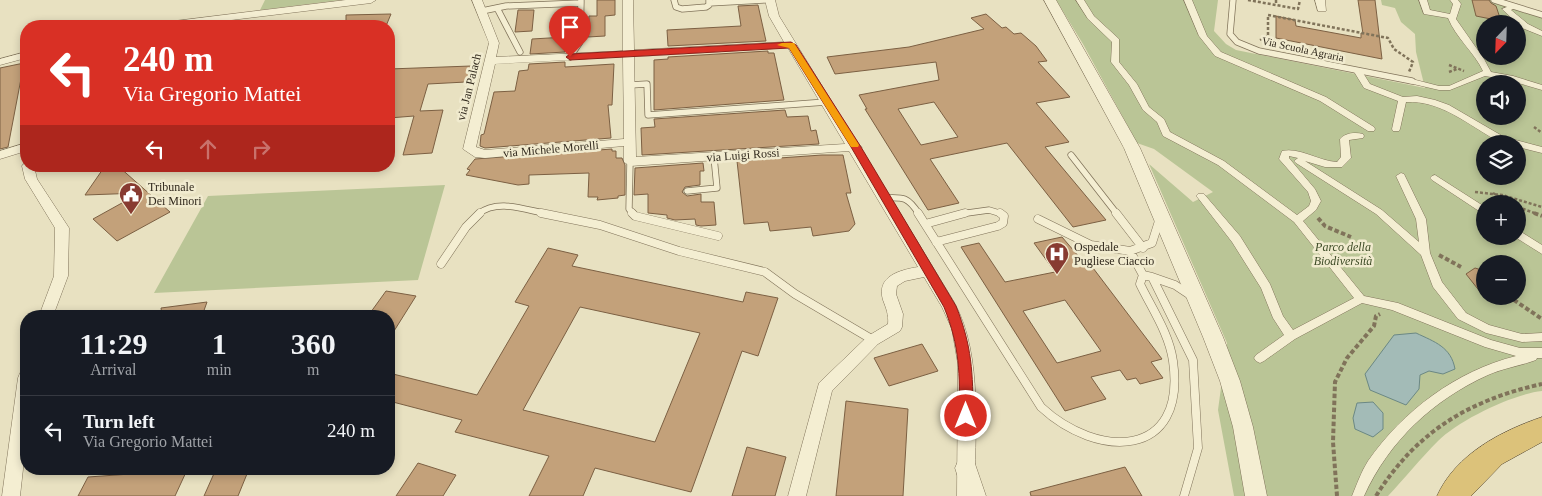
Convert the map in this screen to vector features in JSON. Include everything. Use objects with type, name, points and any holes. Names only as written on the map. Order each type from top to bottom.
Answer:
[{"type":"highway","points":[[1452,496],[1491,455],[1514,439],[1542,429]]},
{"type":"street","points":[[208,20],[371,0]]},
{"type":"street","points":[[628,0],[630,162]]},
{"type":"street","points":[[770,0],[774,16],[791,45],[856,147],[950,306],[959,329],[966,364],[966,496]]},
{"type":"street","points":[[1050,0],[1120,122],[1213,337],[1230,381],[1243,427],[1256,496]]},
{"type":"street","points":[[1080,0],[1091,17],[1116,41],[1115,62],[1133,84],[1146,108],[1161,121],[1166,134],[1221,163],[1296,220],[1361,299],[1394,306],[1489,344],[1520,354],[1542,354]]},
{"type":"street","points":[[1188,0],[1206,44],[1218,54],[1323,99],[1371,129]]},
{"type":"street","points":[[1423,0],[1427,12],[1454,15]]},
{"type":"street","points":[[1448,0],[1454,15]]},
{"type":"street","points":[[1454,0],[1457,4],[1452,19],[1458,31],[1471,43],[1484,63],[1488,74]]},
{"type":"street","name":"via Jan Palach","points":[[472,152],[468,145],[494,43],[480,5]]},
{"type":"street","points":[[1514,6],[1506,9],[1525,26],[1542,34]]},
{"type":"street","points":[[490,61],[791,45]]},
{"type":"street","points":[[0,62],[20,57]]},
{"type":"street","points":[[1357,70],[1367,86],[1402,100],[1416,99],[1441,105],[1494,135]]},
{"type":"street","points":[[1412,81],[1440,88],[1450,88],[1488,74],[1542,88]]},
{"type":"street","points":[[1396,129],[1402,100]]},
{"type":"street","points":[[1285,153],[1295,154],[1327,166],[1338,165],[1346,158],[1344,139],[1360,136]]},
{"type":"street","name":"via Michele Morelli","points":[[472,152],[485,154],[630,142]]},
{"type":"street","points":[[1526,146],[1542,150]]},
{"type":"street","name":"via Luigi Rossi","points":[[630,162],[856,147]]},
{"type":"street","points":[[0,155],[20,149]]},
{"type":"street","points":[[1285,153],[1284,158],[1290,169],[1312,191],[1316,201],[1311,210],[1296,220]]},
{"type":"street","points":[[1285,153],[1379,212],[1425,250]]},
{"type":"street","points":[[29,172],[31,179],[62,228],[61,276],[48,310]]},
{"type":"street","points":[[1401,176],[1421,219],[1425,250],[1437,284],[1462,316],[1486,329],[1522,338],[1542,337]]},
{"type":"street","points":[[1435,178],[1476,206]]},
{"type":"street","points":[[1201,196],[1236,239],[1266,286],[1278,318],[1291,336]]},
{"type":"street","points":[[1526,239],[1542,250]]},
{"type":"street","points":[[797,496],[825,388],[873,340],[895,327],[897,323],[888,292],[892,281],[898,277],[928,271]]},
{"type":"street","points":[[1260,358],[1291,336],[1361,299]]},
{"type":"street","points":[[1455,330],[1462,316]]},
{"type":"street","points":[[1358,496],[1372,466],[1396,435],[1442,395],[1484,371],[1542,354]]},
{"type":"street","points":[[11,496],[20,425]]},
{"type":"street","points":[[966,468],[975,496]]},
{"type":"lane","points":[[674,0],[676,7],[682,9],[706,7],[709,2],[764,0]]},
{"type":"lane","points":[[1233,0],[1229,30],[1234,40]]},
{"type":"lane","points":[[1494,0],[1542,15]]},
{"type":"lane","points":[[480,5],[497,8],[581,1],[580,42],[570,57]]},
{"type":"lane","points":[[497,8],[520,52]]},
{"type":"lane","name":"Via Scuola Agraria","points":[[1234,40],[1259,51],[1412,81]]},
{"type":"lane","points":[[630,85],[647,84],[648,115],[826,102]]},
{"type":"lane","points":[[1072,156],[1143,248]]},
{"type":"lane","points":[[687,191],[717,188],[714,157]]},
{"type":"lane","points":[[630,162],[629,208],[635,216],[718,236]]},
{"type":"lane","points":[[886,198],[897,196],[909,200],[1041,407],[1058,423],[1074,432],[1106,442],[1140,440],[1150,436],[1159,429],[1169,409],[1173,360],[1169,347],[1140,284],[1143,275],[1130,251]]},
{"type":"lane","points":[[441,264],[479,212],[489,206],[502,205],[600,225],[679,251],[765,272],[795,294],[873,340]]},
{"type":"lane","points":[[925,224],[984,209],[996,210],[1004,216],[1003,223],[998,226],[936,242]]},
{"type":"lane","points":[[1038,219],[1091,245],[1130,251],[1143,248],[1152,243],[1159,223],[1158,209]]},
{"type":"lane","points":[[1143,275],[1186,291],[1199,304]]},
{"type":"lane","points":[[1152,277],[1193,360],[1198,448],[1184,496]]},
{"type":"path","points":[[1248,0],[1298,9],[1300,0]]},
{"type":"path","points":[[1276,0],[1276,5]]},
{"type":"path","points":[[1234,40],[1246,38],[1262,40],[1268,36],[1268,15],[1388,38],[1394,48],[1413,62],[1409,72]]},
{"type":"path","points":[[1449,72],[1457,69]]},
{"type":"path","points":[[1534,127],[1542,133]]},
{"type":"path","points":[[1455,192],[1507,194],[1524,203],[1542,207]]},
{"type":"path","points":[[1492,192],[1497,195]]},
{"type":"path","points":[[1311,210],[1325,226],[1351,237]]},
{"type":"path","points":[[1526,210],[1542,216]]},
{"type":"path","points":[[1425,250],[1461,267]]},
{"type":"path","points":[[1521,305],[1542,319]]},
{"type":"path","points":[[1337,496],[1333,442],[1335,382],[1346,358],[1374,326],[1376,316],[1394,306]]},
{"type":"path","points":[[1376,496],[1386,477],[1413,448],[1452,418],[1466,409],[1502,392],[1542,384]]},
{"type":"green space","points":[[265,0],[341,0],[260,10]]},
{"type":"green space","name":"Parco della Biodiversità","points":[[1056,0],[1218,0],[1214,31],[1226,44],[1236,50],[1425,88],[1416,52],[1415,34],[1401,22],[1395,8],[1382,5],[1381,0],[1503,0],[1542,13],[1542,391],[1516,397],[1487,409],[1447,433],[1388,496],[1234,496],[1218,410],[1227,343],[1149,164],[1193,202],[1213,192],[1154,149],[1137,143],[1083,44]]},
{"type":"green space","points":[[445,185],[418,280],[154,293],[208,196]]},
{"type":"water","points":[[1416,333],[1446,350],[1455,369],[1443,374],[1429,371],[1420,375],[1419,389],[1406,405],[1370,390],[1365,374],[1394,335]]},
{"type":"water","points":[[1373,402],[1383,413],[1383,429],[1373,437],[1355,429],[1353,418],[1357,403]]},
{"type":"building","points":[[597,0],[615,0],[615,15],[605,16],[605,36],[588,37],[589,16],[597,16]]},
{"type":"building","points":[[1358,0],[1375,0],[1382,59],[1276,38],[1276,16],[1295,20],[1296,26],[1361,38],[1361,33],[1363,34]]},
{"type":"building","points":[[1472,0],[1489,0],[1496,6],[1499,15],[1476,15]]},
{"type":"building","points":[[758,5],[766,41],[668,46],[667,30],[741,26],[738,6]]},
{"type":"building","points":[[518,10],[534,10],[532,31],[515,32]]},
{"type":"building","points":[[391,14],[388,20],[346,20],[346,15]]},
{"type":"building","points":[[986,14],[1002,28],[1006,27],[1014,34],[1021,33],[1036,46],[1047,61],[1038,62],[1070,97],[1036,103],[1069,142],[1045,147],[1106,220],[1073,227],[1007,143],[930,159],[959,203],[928,210],[865,109],[867,109],[859,95],[939,80],[936,62],[835,74],[827,57],[909,47],[984,29],[971,18]],"holes":[[[934,102],[958,137],[921,145],[898,109]]]},
{"type":"building","points":[[566,37],[565,52],[530,54],[532,39]]},
{"type":"building","points":[[768,51],[768,53],[774,53],[784,100],[654,110],[654,60],[668,59],[668,57]]},
{"type":"building","points":[[565,62],[565,67],[614,64],[612,105],[608,105],[611,138],[485,148],[480,146],[481,135],[484,134],[494,92],[515,91],[519,71],[528,70],[529,64]]},
{"type":"building","points":[[20,64],[20,84],[8,147],[0,149],[0,68]]},
{"type":"building","points":[[471,66],[466,82],[428,84],[420,111],[443,110],[432,153],[403,155],[414,116],[395,118],[395,69]]},
{"type":"building","points":[[785,110],[787,117],[808,116],[811,131],[816,130],[819,144],[642,155],[641,128],[655,127],[654,119]]},
{"type":"building","points":[[612,149],[612,151],[616,151],[616,158],[622,158],[625,165],[625,195],[618,196],[618,198],[597,200],[598,197],[588,197],[589,173],[529,175],[529,184],[518,185],[466,175],[470,170],[467,169],[475,159]]},
{"type":"building","points":[[843,155],[851,193],[846,193],[855,224],[849,231],[813,236],[811,227],[770,231],[768,222],[744,224],[737,161]]},
{"type":"building","points":[[703,163],[704,171],[700,171],[700,185],[685,187],[682,192],[687,196],[701,194],[701,202],[714,202],[716,225],[701,226],[696,225],[695,219],[675,220],[667,218],[667,215],[648,213],[648,194],[634,195],[635,168]]},
{"type":"building","name":"Tribunale Dei Minori","points":[[101,172],[125,172],[170,212],[117,241],[93,219],[140,193],[85,195]]},
{"type":"building","points":[[1062,237],[1086,265],[1090,264],[1162,359],[1151,362],[1163,378],[1140,384],[1136,378],[1127,380],[1120,370],[1091,377],[1106,399],[1065,411],[961,247],[979,243],[1005,282],[1055,272],[1034,243]],"holes":[[[1065,300],[1101,351],[1057,363],[1023,311]]]},
{"type":"building","points":[[548,248],[578,255],[572,266],[743,302],[746,292],[778,298],[758,356],[742,351],[691,492],[595,468],[583,496],[529,496],[549,456],[455,432],[462,420],[395,403],[395,374],[477,395],[529,306],[515,302]],"holes":[[[580,307],[700,333],[655,442],[523,410]]]},
{"type":"building","points":[[1476,268],[1476,287],[1466,274]]},
{"type":"building","points":[[386,291],[416,296],[395,329],[395,310],[372,310]]},
{"type":"building","points":[[207,302],[204,310],[161,310],[161,308]]},
{"type":"building","points":[[922,344],[938,371],[889,386],[874,358]]},
{"type":"building","points":[[846,401],[908,409],[903,496],[836,496]]},
{"type":"building","points":[[747,447],[786,457],[775,496],[732,496]]},
{"type":"building","points":[[418,463],[456,475],[443,496],[396,496]]},
{"type":"building","points":[[1125,467],[1142,496],[1031,496],[1030,492]]},
{"type":"building","points":[[185,475],[175,496],[78,496],[88,477]]},
{"type":"building","points":[[213,475],[247,475],[238,496],[204,496]]},
{"type":"slow traffic","points":[[782,45],[791,45],[854,145]]},
{"type":"place","name":"Tribunale Dei Minori","points":[[131,215]]},
{"type":"place","name":"Ospedale Pugliese Ciaccio","points":[[1057,275]]},
{"type":"route","points":[[570,57],[791,45],[856,147],[950,306],[959,329],[966,364],[966,416]]}]
